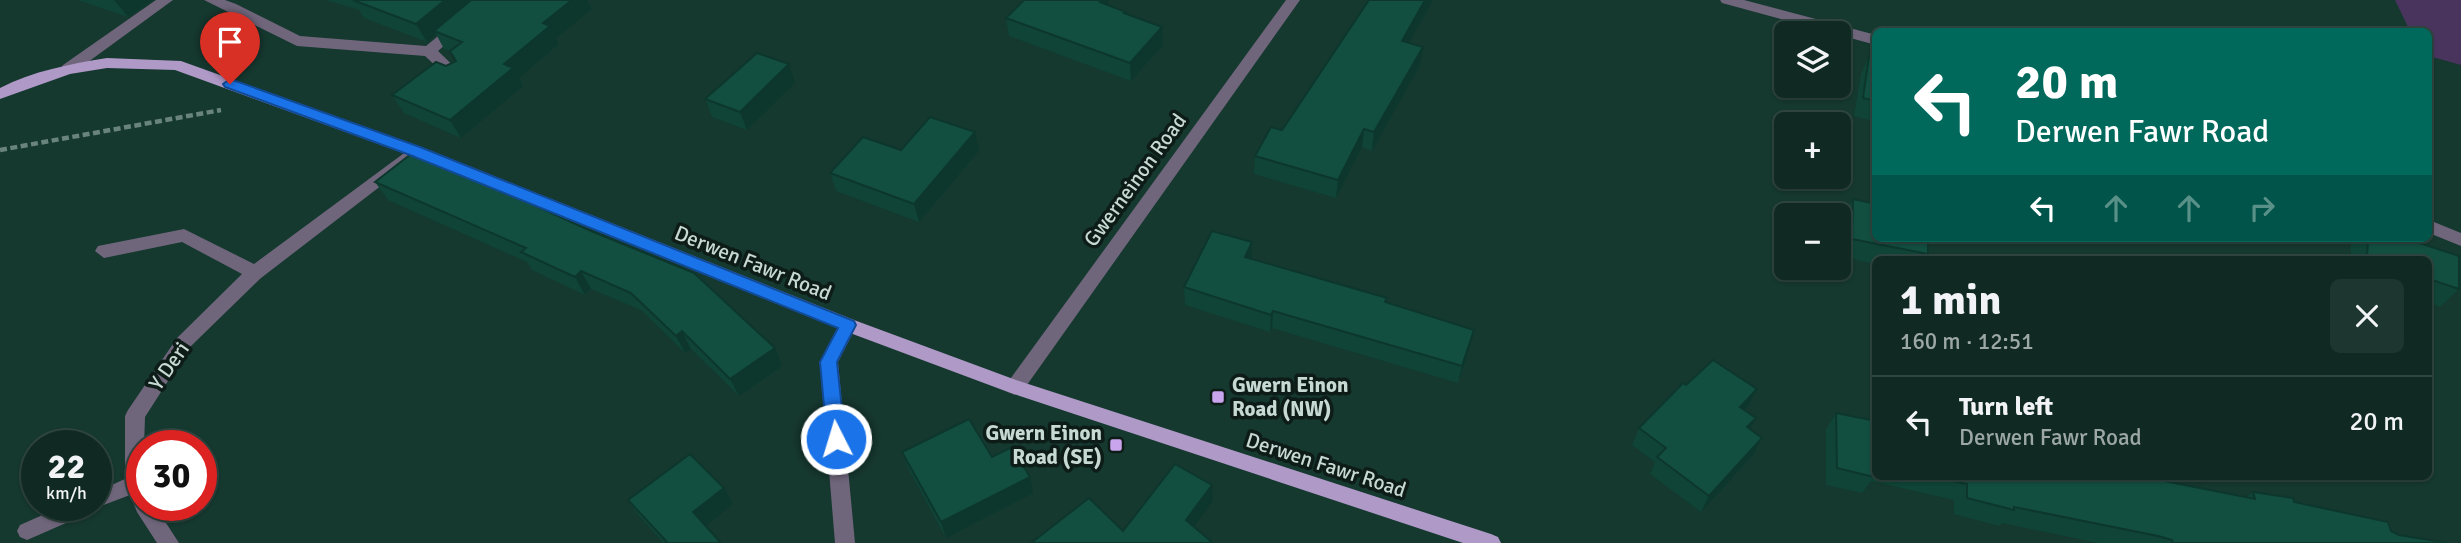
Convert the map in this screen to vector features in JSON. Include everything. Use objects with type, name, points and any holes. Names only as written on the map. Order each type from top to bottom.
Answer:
[{"type":"main road","name":"Derwen Fawr Road","points":[[0,94],[68,69],[107,63],[176,65],[415,151],[848,325],[1014,387],[1492,543]]},
{"type":"street","points":[[68,69],[166,0]]},
{"type":"street","points":[[211,0],[231,7],[297,41],[429,51],[457,77]]},
{"type":"street","points":[[429,51],[491,0]]},
{"type":"street","name":"Gwerneinon Road","points":[[1014,387],[1293,0]]},
{"type":"street","points":[[1727,0],[1872,39]]},
{"type":"street","name":"Y Deri","points":[[136,430],[135,416],[183,343],[255,272],[415,151]]},
{"type":"street","points":[[2432,227],[2461,240]]},
{"type":"street","points":[[104,251],[184,235],[255,272]]},
{"type":"street","points":[[845,543],[829,362],[848,325]]},
{"type":"street","points":[[27,531],[50,521]]},
{"type":"street","points":[[154,521],[169,543]]},
{"type":"path","points":[[0,149],[224,109]]},
{"type":"shaded area","points":[[2395,0],[2461,0],[2461,65],[2432,57],[2432,28],[2409,28]]},
{"type":"building","points":[[353,0],[445,0],[416,24]]},
{"type":"building","points":[[471,0],[572,0],[543,23],[550,26],[504,64],[513,68],[450,120],[392,95],[436,62],[446,66],[456,61],[450,51],[462,42],[434,31]]},
{"type":"building","points":[[1024,0],[1102,0],[1100,2],[1162,27],[1130,63],[1006,18]]},
{"type":"building","points":[[1369,0],[1425,0],[1402,41],[1423,47],[1374,132],[1364,129],[1338,180],[1255,156],[1271,127],[1282,130]]},
{"type":"building","points":[[757,53],[789,64],[740,112],[705,99]]},
{"type":"building","points":[[1869,56],[1872,57],[1872,100],[1863,98]]},
{"type":"building","points":[[930,117],[975,132],[914,204],[830,173],[863,137],[901,150]]},
{"type":"building","points":[[415,151],[591,231],[694,273],[775,348],[730,379],[682,331],[676,336],[631,293],[581,271],[575,277],[521,252],[526,248],[375,182]]},
{"type":"building","points":[[1853,199],[1872,203],[1872,242],[1928,242],[1928,254],[1852,239]]},
{"type":"building","points":[[1212,231],[1252,242],[1245,257],[1387,298],[1385,302],[1474,330],[1462,366],[1273,311],[1271,315],[1184,287]]},
{"type":"building","points":[[2368,242],[2416,242],[2459,256],[2459,289],[2432,280],[2432,256],[2367,256]]},
{"type":"building","points":[[1713,360],[1757,389],[1740,407],[1756,418],[1747,427],[1762,438],[1709,496],[1657,457],[1666,448],[1639,428],[1683,383],[1686,385]]},
{"type":"building","points":[[1836,413],[1872,420],[1872,477],[1837,468]]},
{"type":"building","points":[[969,419],[992,457],[1012,447],[1030,477],[941,522],[902,452]]},
{"type":"building","points":[[690,454],[724,488],[693,512],[721,543],[665,543],[667,542],[628,500]]},
{"type":"building","points":[[1175,464],[1212,485],[1186,520],[1213,543],[1031,543],[1089,498],[1123,531]]},
{"type":"building","points":[[1950,480],[2159,480],[2255,499],[2253,492],[2293,498],[2294,502],[2388,522],[2391,531],[2399,535],[2447,543],[2173,543],[2172,540],[2158,536],[2014,507],[2014,510],[1967,498],[1967,484]]},
{"type":"place","name":"Gwern Einon Road (NW)","points":[[1218,397]]},
{"type":"place","name":"Gwern Einon Road (SE)","points":[[1116,445]]},
{"type":"route","points":[[230,84],[415,151],[848,325],[829,362],[836,439]]}]
